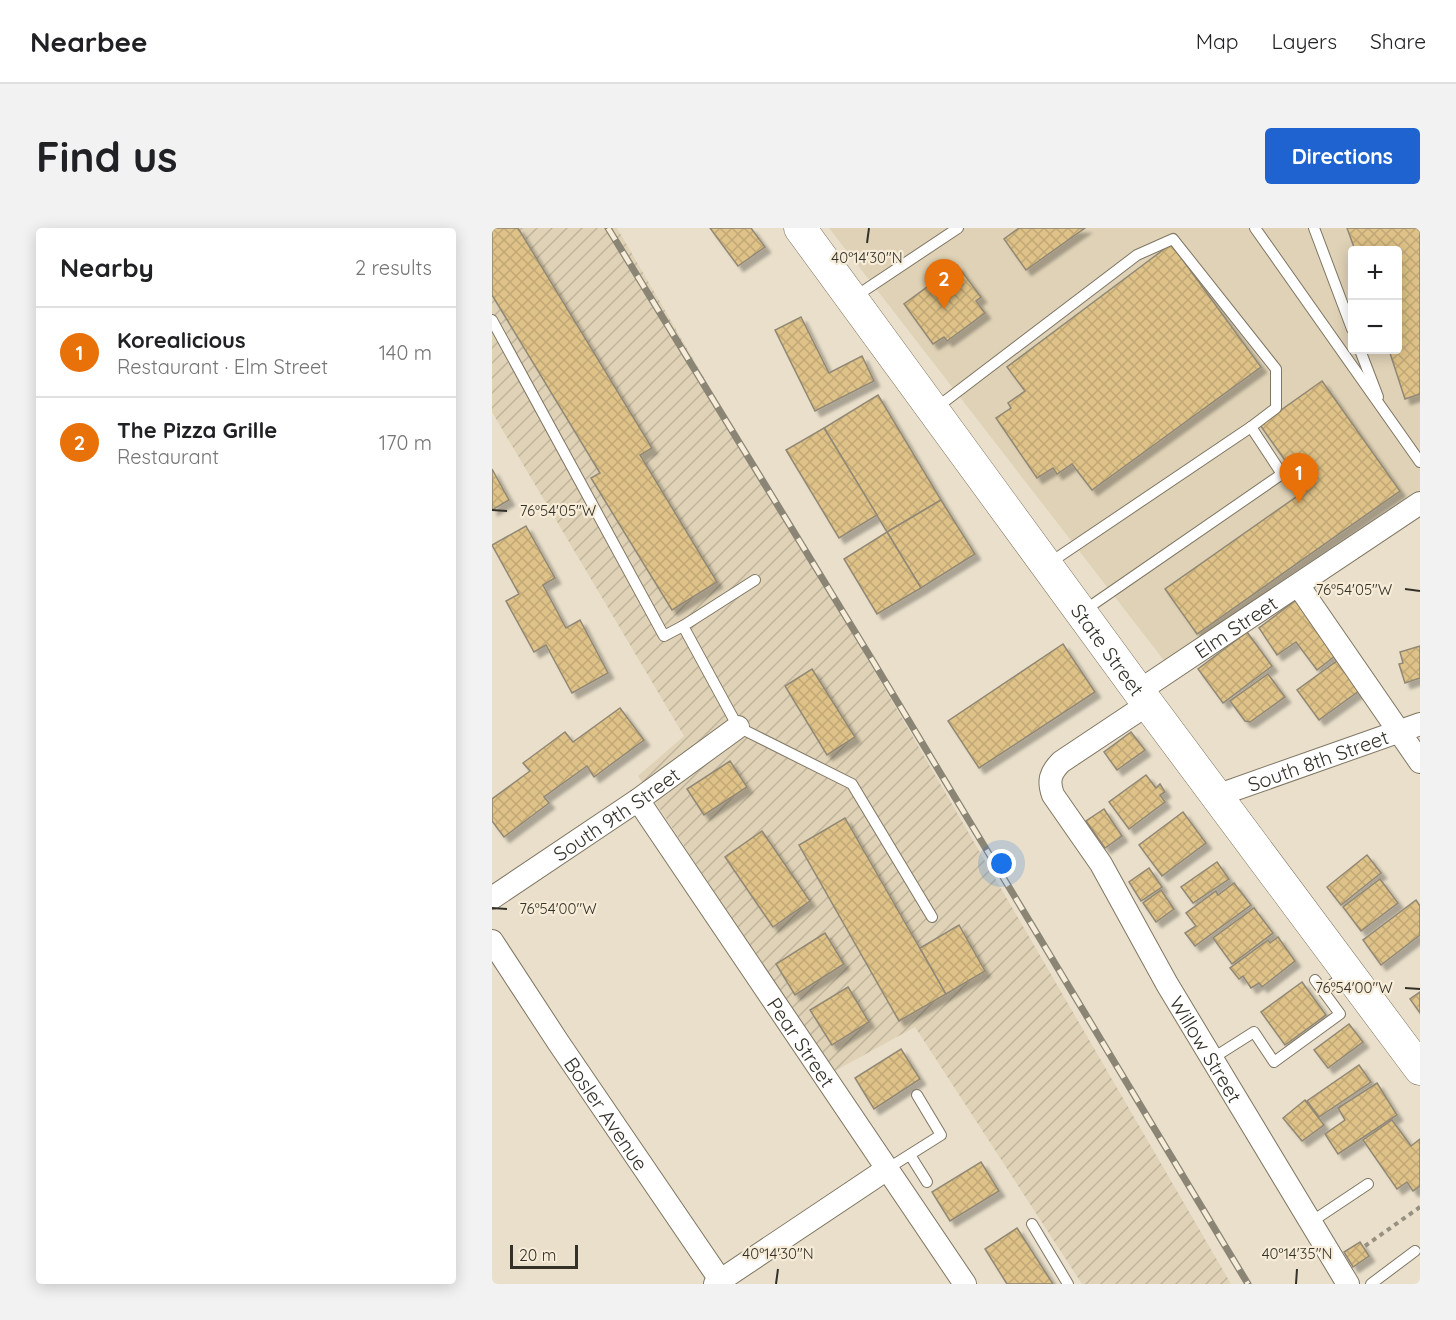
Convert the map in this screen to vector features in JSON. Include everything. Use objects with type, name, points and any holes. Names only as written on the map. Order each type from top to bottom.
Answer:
[{"type":"main road","name":"State Street","points":[[800,228],[1216,796],[1335,982],[1420,1069]]},
{"type":"street","name":"Elm Street","points":[[1065,812],[1050,787],[1053,770],[1061,762],[1143,697],[1298,585],[1420,503]]},
{"type":"street","points":[[1298,585],[1420,762]]},
{"type":"street","name":"South 8th Street","points":[[1216,796],[1420,724]]},
{"type":"street","name":"South 9th Street","points":[[492,898],[638,800],[738,727]]},
{"type":"street","name":"Pear Street","points":[[638,800],[965,1284]]},
{"type":"street","name":"Willow Street","points":[[1065,812],[1101,864],[1167,984],[1348,1284]]},
{"type":"street","name":"Bosler Avenue","points":[[492,941],[720,1283]]},
{"type":"street","points":[[720,1283],[887,1169]]},
{"type":"lane","points":[[852,298],[958,228]]},
{"type":"lane","points":[[1255,228],[1420,462]]},
{"type":"lane","points":[[1314,228],[1348,316]]},
{"type":"lane","points":[[934,410],[1137,255],[1173,239],[1276,369],[1276,408],[1047,565]]},
{"type":"lane","points":[[492,320],[664,636],[755,580]]},
{"type":"lane","points":[[1362,354],[1384,411]]},
{"type":"lane","points":[[1082,612],[1282,474],[1251,427]]},
{"type":"lane","points":[[683,626],[738,727],[852,784],[932,917]]},
{"type":"lane","points":[[1213,1058],[1254,1032],[1274,1062],[1340,1014],[1335,982],[1314,980]]},
{"type":"lane","points":[[887,1169],[941,1135],[917,1095]]},
{"type":"lane","points":[[910,1155],[927,1182]]},
{"type":"lane","points":[[1311,1222],[1368,1184]]},
{"type":"lane","points":[[1032,1224],[1068,1284]]},
{"type":"lane","points":[[1371,1284],[1415,1251]]},
{"type":"path","points":[[1365,1246],[1420,1207]]},
{"type":"shaded area","points":[[492,228],[617,228],[1231,1284],[1082,1284],[915,1027],[833,1072],[638,776],[684,736],[492,412]]},
{"type":"shaded area","points":[[829,228],[1420,228],[1420,495],[1166,663]]},
{"type":"building","points":[[492,228],[518,228],[652,448],[640,455],[717,582],[672,610],[591,478],[600,473],[492,295]]},
{"type":"building","points":[[710,228],[751,228],[765,247],[738,266]]},
{"type":"building","points":[[1019,228],[1085,228],[1026,270],[1004,239]]},
{"type":"building","points":[[1347,228],[1420,228],[1420,394],[1405,399],[1390,354],[1402,354],[1402,246],[1354,246]]},
{"type":"building","points":[[1171,244],[1261,367],[1092,490],[1072,464],[1057,474],[1053,468],[1037,478],[996,418],[1011,408],[1008,403],[1025,391],[1007,367]]},
{"type":"building","points":[[957,265],[981,297],[976,301],[985,313],[947,341],[944,337],[933,344],[904,304]]},
{"type":"building","points":[[801,317],[829,373],[862,356],[874,381],[815,411],[775,330]]},
{"type":"building","points":[[1322,381],[1400,491],[1197,634],[1165,589],[1306,490],[1260,425]]},
{"type":"building","points":[[878,395],[941,500],[887,532],[824,428]]},
{"type":"building","points":[[824,428],[877,515],[839,538],[786,450]]},
{"type":"building","points":[[492,469],[509,500],[492,510]]},
{"type":"building","points":[[941,500],[975,554],[921,588],[887,532]]},
{"type":"building","points":[[526,526],[555,578],[543,585],[566,628],[580,620],[608,673],[572,693],[546,645],[534,652],[506,601],[519,594],[492,545]]},
{"type":"building","points":[[887,532],[921,588],[877,614],[844,559]]},
{"type":"building","points":[[1296,600],[1340,652],[1317,670],[1296,642],[1277,655],[1259,628]]},
{"type":"building","points":[[1247,632],[1272,666],[1223,703],[1198,669]]},
{"type":"building","points":[[1063,644],[1095,692],[979,768],[948,721]]},
{"type":"building","points":[[1420,646],[1420,678],[1405,683],[1399,664],[1403,663],[1400,652]]},
{"type":"building","points":[[1341,658],[1363,688],[1319,720],[1297,690]]},
{"type":"building","points":[[812,669],[855,737],[827,755],[785,686]]},
{"type":"building","points":[[1268,674],[1285,697],[1250,722],[1245,721],[1230,701]]},
{"type":"building","points":[[620,708],[644,740],[594,777],[587,766],[544,797],[549,803],[504,837],[492,821],[492,799],[530,771],[523,763],[565,732],[573,742]]},
{"type":"building","points":[[1131,732],[1145,750],[1117,770],[1104,752]]},
{"type":"building","points":[[730,761],[747,787],[704,815],[687,789]]},
{"type":"building","points":[[1146,775],[1156,788],[1160,784],[1165,792],[1160,795],[1165,802],[1129,829],[1109,802]]},
{"type":"building","points":[[1104,809],[1122,836],[1105,848],[1086,821]]},
{"type":"building","points":[[1183,812],[1206,843],[1162,876],[1139,845]]},
{"type":"building","points":[[845,818],[946,994],[899,1021],[799,845]]},
{"type":"building","points":[[762,831],[810,901],[773,927],[725,857]]},
{"type":"building","points":[[1367,855],[1381,873],[1341,905],[1327,887]]},
{"type":"building","points":[[1217,862],[1229,879],[1193,903],[1181,887]]},
{"type":"building","points":[[1149,868],[1162,887],[1141,901],[1129,882]]},
{"type":"building","points":[[1380,879],[1398,903],[1361,931],[1343,907]]},
{"type":"building","points":[[1234,883],[1251,905],[1195,946],[1185,933],[1196,926],[1186,913],[1216,891],[1218,895]]},
{"type":"building","points":[[1161,890],[1174,909],[1156,922],[1143,903]]},
{"type":"building","points":[[1416,900],[1420,906],[1420,935],[1381,965],[1363,940]]},
{"type":"building","points":[[1254,908],[1273,933],[1232,964],[1213,938]]},
{"type":"building","points":[[959,925],[985,971],[946,994],[920,948]]},
{"type":"building","points":[[825,933],[844,964],[795,995],[776,964]]},
{"type":"building","points":[[1278,937],[1295,961],[1262,987],[1259,983],[1251,988],[1243,976],[1239,979],[1230,968],[1268,940],[1270,943]]},
{"type":"building","points":[[1302,982],[1326,1015],[1285,1045],[1261,1012]]},
{"type":"building","points":[[848,987],[869,1022],[832,1045],[810,1010]]},
{"type":"building","points":[[1420,992],[1420,1013],[1410,999]]},
{"type":"building","points":[[1349,1024],[1363,1042],[1328,1068],[1314,1050]]},
{"type":"building","points":[[901,1049],[920,1079],[874,1109],[855,1078]]},
{"type":"building","points":[[1359,1065],[1371,1082],[1319,1117],[1307,1101]]},
{"type":"building","points":[[1377,1083],[1397,1115],[1338,1154],[1325,1134],[1345,1120],[1338,1108]]},
{"type":"building","points":[[1305,1100],[1324,1125],[1302,1141],[1283,1118]]},
{"type":"building","points":[[1392,1120],[1411,1146],[1420,1139],[1420,1186],[1413,1191],[1407,1182],[1397,1189],[1363,1140]]},
{"type":"building","points":[[981,1162],[999,1191],[950,1221],[932,1192]]},
{"type":"building","points":[[1017,1228],[1053,1284],[1007,1284],[985,1249]]},
{"type":"building","points":[[1360,1242],[1369,1256],[1353,1267],[1344,1252]]},
{"type":"railway","points":[[608,228],[868,653],[1248,1284]]},
{"type":"place","name":"The Pizza Grille","points":[[944,309]]},
{"type":"place","name":"Korealicious","points":[[1299,503]]}]
